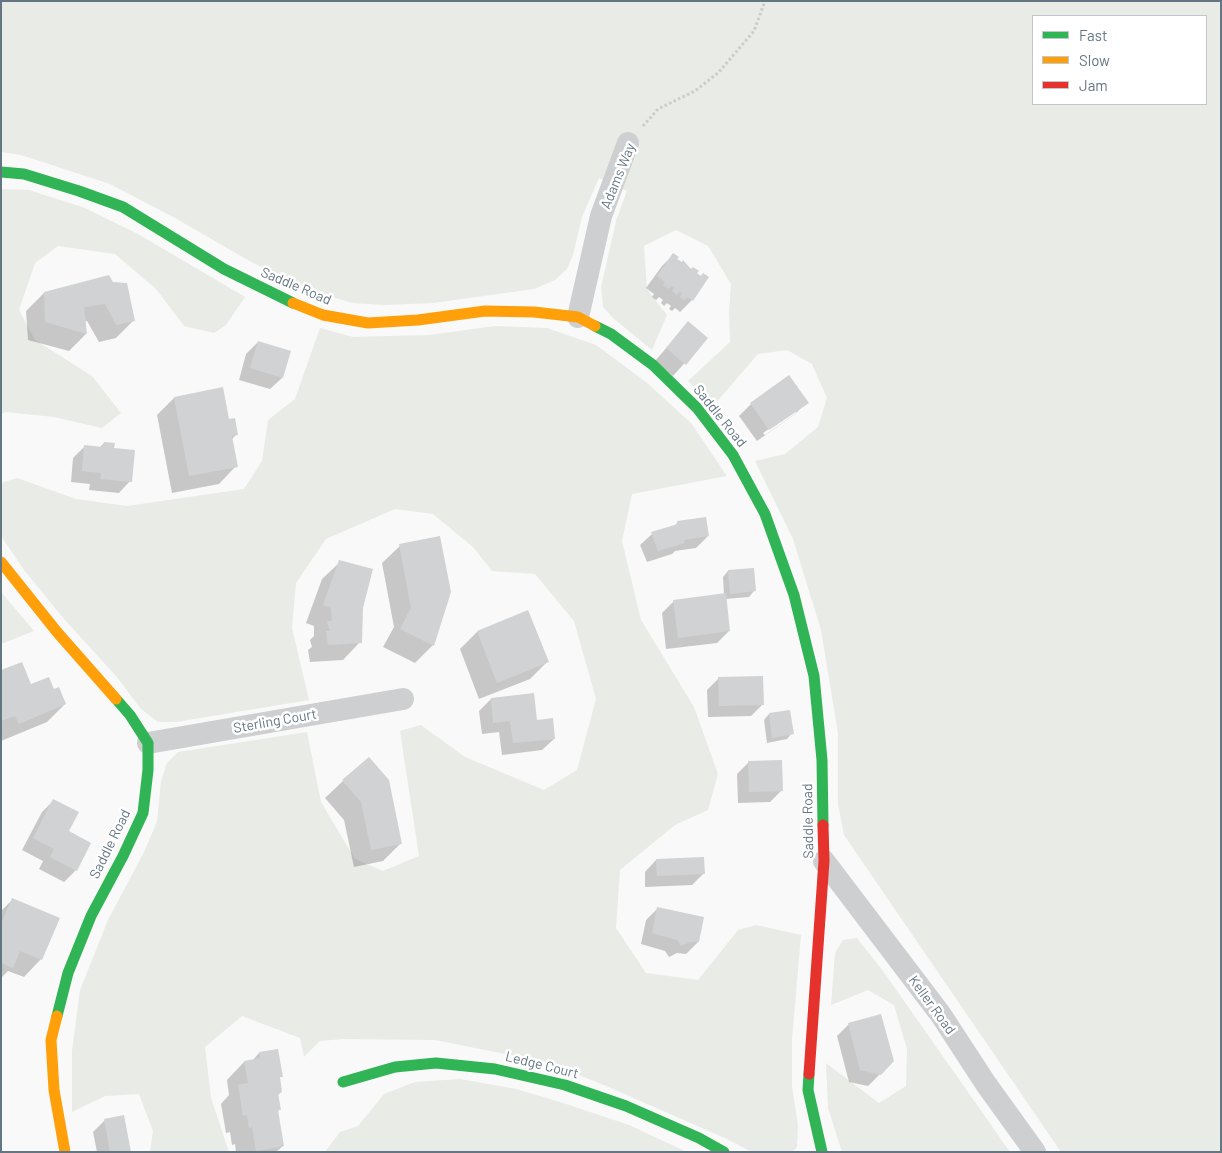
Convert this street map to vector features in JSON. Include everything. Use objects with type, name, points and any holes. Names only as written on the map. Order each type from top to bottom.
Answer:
[{"type":"street","name":"Adams Way","points":[[578,317],[602,216],[628,143]]},
{"type":"street","name":"Saddle Road","points":[[1,172],[24,174],[123,207],[224,269],[275,295],[323,316],[368,323],[418,320],[485,311],[534,312],[578,317],[611,334],[653,365],[697,408],[733,455],[765,514],[794,595],[814,676],[822,760],[824,861],[808,1090],[822,1152]]},
{"type":"street","points":[[1,562],[57,632],[130,715],[148,743]]},
{"type":"street","name":"Sterling Court","points":[[148,743],[403,699]]},
{"type":"street","name":"Saddle Road","points":[[64,1152],[54,1090],[51,1040],[68,973],[91,916],[123,856],[142,813],[148,770],[148,743]]},
{"type":"street","name":"Keller Road","points":[[824,861],[941,1015],[986,1084],[1035,1152]]},
{"type":"street","name":"Ledge Court","points":[[343,1082],[395,1067],[436,1063],[495,1069],[565,1085],[626,1106],[699,1138],[724,1152]]},
{"type":"path","name":"Adams Way","points":[[628,143],[658,109],[695,91],[718,72],[754,31],[765,1]]},
{"type":"shaded area","points":[[1,1],[1221,1],[1221,1152],[1061,1152],[844,835],[838,804],[838,733],[821,630],[793,539],[755,461],[785,454],[818,427],[827,398],[812,364],[787,350],[758,354],[714,405],[688,381],[730,342],[729,312],[731,284],[708,246],[676,230],[644,246],[647,289],[667,315],[652,350],[613,318],[603,307],[601,287],[616,221],[627,191],[599,178],[582,217],[573,255],[567,269],[555,280],[534,289],[433,303],[385,305],[352,303],[316,292],[253,263],[175,218],[110,184],[21,155],[1,152]]},
{"type":"shaded area","points":[[1,189],[29,190],[85,208],[138,234],[245,297],[226,325],[214,333],[184,326],[156,289],[115,254],[58,246],[35,263],[19,310],[35,340],[92,376],[121,413],[102,428],[54,417],[6,412],[1,414]]},
{"type":"shaded area","points":[[495,326],[547,328],[596,345],[646,382],[691,423],[727,476],[632,494],[622,541],[641,620],[694,707],[718,774],[708,810],[675,825],[620,870],[616,928],[646,973],[698,980],[738,930],[756,925],[801,935],[792,1040],[792,1087],[798,1125],[797,1147],[792,1152],[752,1152],[727,1139],[604,1085],[545,1062],[435,1040],[343,1039],[320,1041],[304,1057],[300,1038],[242,1016],[205,1047],[211,1098],[229,1152],[150,1152],[153,1131],[139,1094],[105,1096],[72,1112],[72,1051],[80,990],[108,920],[143,854],[157,822],[161,781],[167,763],[178,752],[307,732],[321,802],[355,859],[383,871],[419,856],[400,731],[421,725],[465,757],[544,790],[577,770],[596,699],[574,621],[535,574],[492,571],[473,547],[433,514],[395,509],[326,539],[296,583],[292,628],[309,700],[176,722],[158,722],[141,709],[116,676],[64,619],[24,570],[1,536],[1,483],[17,478],[76,499],[127,506],[244,489],[262,461],[268,420],[295,399],[320,328],[353,337],[429,335]]},
{"type":"shaded area","points":[[1,592],[34,631],[1,644]]},
{"type":"shaded area","points":[[857,938],[883,971],[1010,1152],[842,1152],[828,1108],[826,1063],[879,1103],[906,1086],[907,1049],[894,1005],[868,990],[831,1005],[835,953],[843,940]]},
{"type":"shaded area","points":[[460,1079],[516,1089],[563,1103],[629,1125],[687,1152],[325,1152],[340,1132],[358,1126],[384,1094],[415,1082]]},
{"type":"building","points":[[673,253],[679,257],[677,259],[682,262],[683,260],[691,269],[693,267],[699,271],[697,273],[701,276],[703,273],[709,277],[693,301],[687,297],[685,300],[680,297],[682,293],[679,292],[677,295],[672,291],[674,288],[671,286],[669,289],[663,285],[665,282],[657,276]]},
{"type":"building","points":[[109,275],[113,282],[127,283],[135,321],[116,325],[105,304],[84,307],[87,334],[45,322],[44,292]]},
{"type":"building","points":[[688,321],[708,338],[686,365],[666,348]]},
{"type":"building","points":[[258,341],[291,351],[283,378],[250,368]]},
{"type":"building","points":[[789,375],[809,403],[769,430],[750,403]]},
{"type":"building","points":[[223,387],[229,419],[235,418],[238,435],[232,436],[238,467],[189,476],[174,397]]},
{"type":"building","points":[[104,442],[115,443],[114,448],[135,450],[132,482],[100,479],[101,473],[82,471],[84,445],[103,447]]},
{"type":"building","points":[[706,517],[709,536],[684,540],[685,543],[658,551],[651,532],[678,524],[677,521]]},
{"type":"building","points":[[440,536],[451,592],[434,646],[400,629],[411,608],[399,544]]},
{"type":"building","points":[[339,560],[373,569],[363,608],[362,643],[328,645],[326,631],[330,631],[327,621],[332,621],[331,608],[323,605]]},
{"type":"building","points":[[754,568],[756,591],[730,594],[728,570]]},
{"type":"building","points":[[726,593],[730,631],[678,638],[673,600]]},
{"type":"building","points":[[528,610],[549,662],[497,683],[477,631]]},
{"type":"building","points":[[22,662],[31,684],[49,677],[54,689],[59,687],[66,704],[19,724],[15,716],[1,721],[1,670]]},
{"type":"building","points":[[763,676],[764,705],[719,706],[718,677]]},
{"type":"building","points":[[534,693],[537,720],[553,718],[555,739],[513,743],[510,721],[493,723],[491,698]]},
{"type":"building","points":[[790,710],[794,734],[772,738],[769,713]]},
{"type":"building","points":[[369,757],[389,780],[402,844],[371,850],[361,802],[342,780]]},
{"type":"building","points":[[782,760],[783,791],[749,792],[748,761]]},
{"type":"building","points":[[53,799],[79,812],[69,831],[91,843],[77,871],[50,857],[54,849],[33,838]]},
{"type":"building","points":[[704,857],[705,874],[657,876],[656,859]]},
{"type":"building","points":[[12,898],[60,918],[42,960],[20,951],[13,968],[1,963],[1,924]]},
{"type":"building","points":[[657,907],[704,917],[699,942],[690,942],[681,946],[677,940],[652,933]]},
{"type":"building","points":[[881,1014],[894,1061],[881,1075],[860,1070],[848,1023]]},
{"type":"building","points":[[278,1049],[283,1077],[280,1077],[282,1092],[278,1093],[281,1110],[278,1110],[284,1146],[256,1151],[252,1127],[249,1128],[247,1115],[243,1116],[238,1085],[248,1083],[244,1061],[260,1058],[259,1052]]},
{"type":"building","points":[[124,1115],[131,1152],[110,1152],[104,1119]]},
{"type":"traffic: fast","points":[[1,172],[24,174],[123,207],[224,269],[293,303]]},
{"type":"traffic: fast","points":[[595,326],[611,334],[653,365],[697,408],[733,455],[765,514],[794,595],[814,676],[822,760],[823,825]]},
{"type":"traffic: fast","points":[[57,1016],[68,973],[91,916],[123,856],[143,813],[148,770],[148,743],[130,715],[116,699]]},
{"type":"traffic: fast","points":[[343,1082],[395,1067],[436,1063],[495,1069],[565,1085],[626,1106],[699,1138],[724,1152]]},
{"type":"traffic: fast","points":[[809,1074],[808,1090],[822,1152]]},
{"type":"traffic: slow","points":[[293,303],[323,315],[368,323],[418,320],[485,311],[534,312],[578,317],[595,326]]},
{"type":"traffic: slow","points":[[1,562],[57,632],[116,699]]},
{"type":"traffic: slow","points":[[57,1016],[51,1040],[54,1090],[65,1152]]},
{"type":"traffic: jam","points":[[809,1074],[824,861],[823,825]]}]
